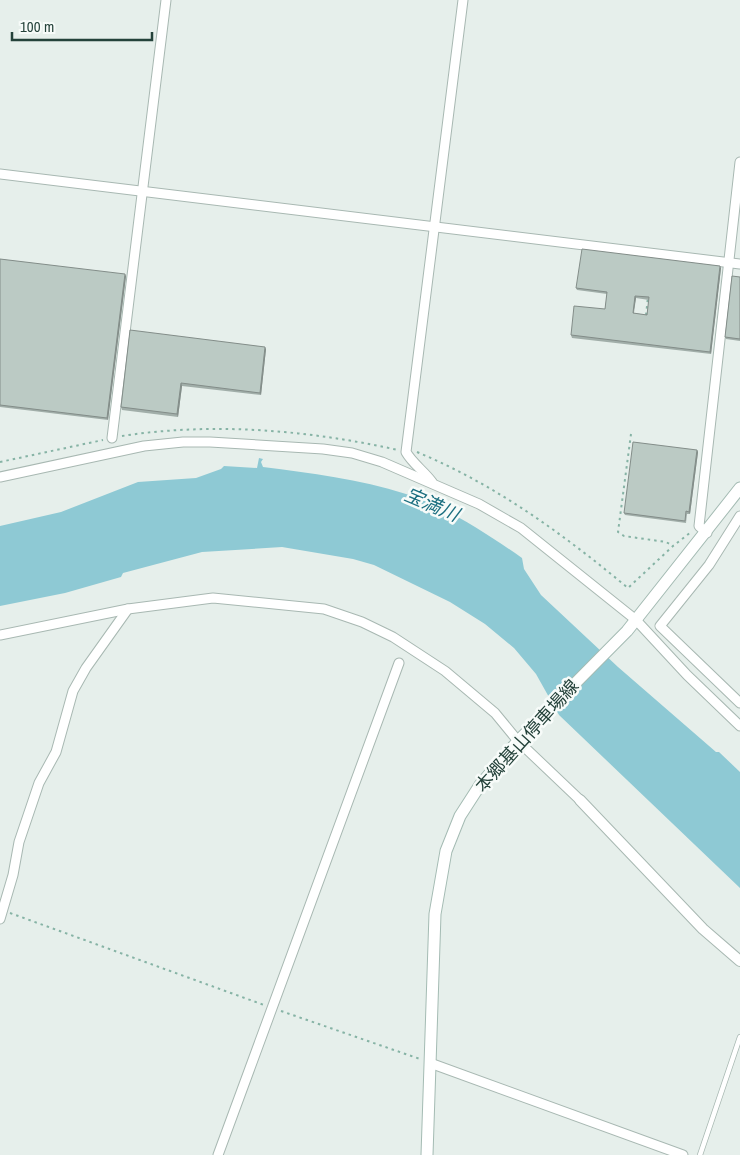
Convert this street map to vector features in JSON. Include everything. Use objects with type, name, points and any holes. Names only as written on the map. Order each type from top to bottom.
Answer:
[{"type":"main road","name":"本郷基山停車場線","points":[[427,1155],[435,914],[446,852],[460,816],[480,785],[520,739],[628,631],[703,530],[740,488]]},
{"type":"street","points":[[112,438],[166,0]]},
{"type":"street","points":[[434,484],[421,468],[410,460],[406,452],[463,0]]},
{"type":"street","points":[[703,530],[728,262],[740,162]]},
{"type":"street","points":[[0,174],[740,264]]},
{"type":"street","points":[[0,477],[144,446],[210,442],[323,449],[352,453],[382,462],[479,504],[521,528],[636,620],[687,675],[740,726]]},
{"type":"street","points":[[740,516],[709,565],[660,626],[740,703]]},
{"type":"street","points":[[0,635],[128,609],[213,598],[324,609],[353,618],[393,637],[445,671],[495,713],[703,929],[740,962]]},
{"type":"street","points":[[1,915],[19,842],[39,783],[56,752],[73,691],[86,668],[128,609]]},
{"type":"street","points":[[218,1155],[399,662]]},
{"type":"street","points":[[430,1063],[683,1155]]},
{"type":"lane","points":[[700,1155],[740,1037]]},
{"type":"path","points":[[646,316],[649,289]]},
{"type":"path","points":[[0,462],[154,431],[205,428],[324,437],[406,452],[412,450],[511,500],[574,543],[628,588],[673,546],[703,530]]},
{"type":"path","points":[[631,434],[618,532],[624,536],[666,542],[673,546]]},
{"type":"path","points":[[1,915],[430,1063]]},
{"type":"water","name":"宝満川","points":[[259,458],[263,459],[261,462],[263,467],[353,480],[422,500],[466,522],[522,558],[524,569],[541,595],[618,667],[740,772],[740,888],[559,715],[536,674],[514,648],[485,624],[450,602],[374,565],[353,559],[282,547],[202,552],[123,573],[121,577],[65,593],[0,606],[0,526],[61,512],[138,482],[196,478],[221,469],[224,466],[257,468]]},
{"type":"building","points":[[582,249],[720,266],[710,352],[571,335],[574,306],[605,309],[607,292],[576,288]],"holes":[[[635,296],[649,297],[647,315],[633,313]]]},
{"type":"building","points":[[0,259],[125,274],[107,418],[0,405]]},
{"type":"building","points":[[732,276],[740,277],[740,339],[725,337]]},
{"type":"building","points":[[130,330],[265,347],[260,393],[181,383],[177,414],[121,407]]},
{"type":"building","points":[[633,442],[697,450],[689,512],[686,511],[685,521],[624,513]]}]
